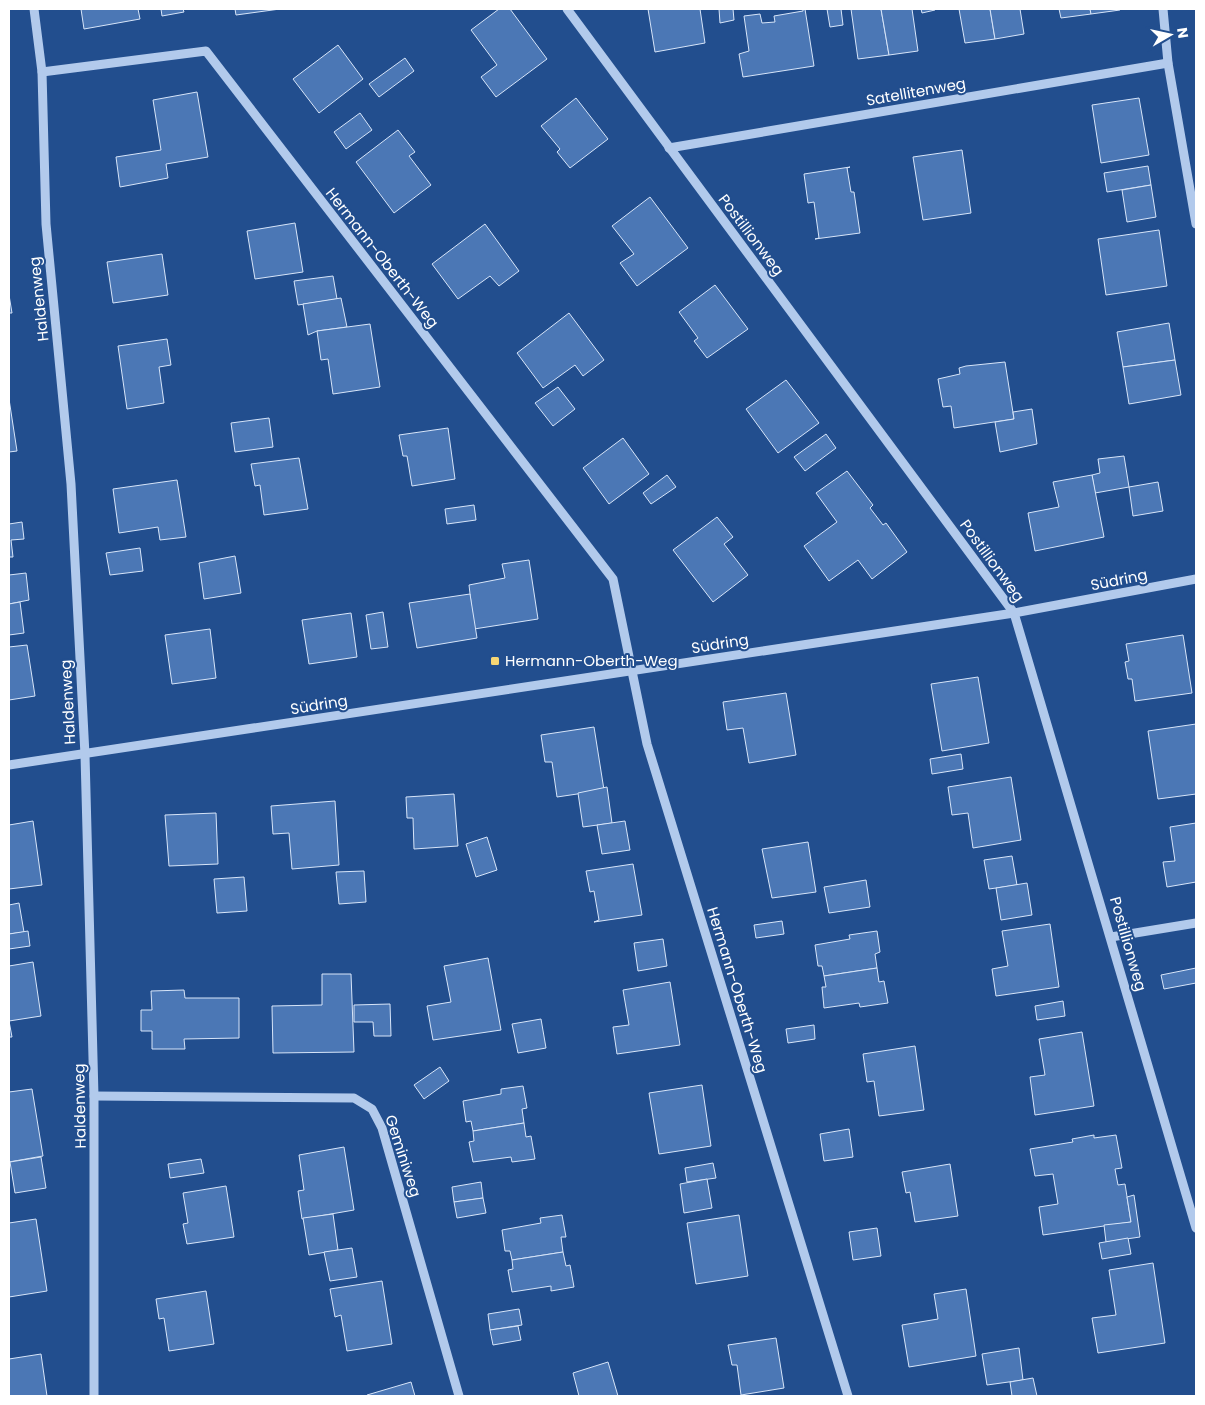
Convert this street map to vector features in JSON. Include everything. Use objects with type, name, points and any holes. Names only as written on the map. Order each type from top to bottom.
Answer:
[{"type":"street","name":"Haldenweg","points":[[34,9],[42,72],[46,224],[71,484],[85,755],[94,1096],[94,1396]]},
{"type":"street","name":"Postillionweg","points":[[567,9],[1014,613],[1196,1228]]},
{"type":"street","points":[[1163,9],[1168,63],[1196,224]]},
{"type":"street","name":"Hermann-Oberth-Weg","points":[[42,72],[206,51],[613,579],[648,744],[848,1396]]},
{"type":"street","name":"Satellitenweg","points":[[669,148],[1168,63]]},
{"type":"street","name":"Südring","points":[[9,765],[1014,613],[1196,579]]},
{"type":"street","points":[[1111,937],[1196,923]]},
{"type":"street","name":"Geminiweg","points":[[94,1096],[354,1098],[372,1109],[382,1128],[459,1396]]},
{"type":"building","points":[[81,9],[138,9],[140,19],[84,29]]},
{"type":"building","points":[[161,9],[183,9],[184,12],[162,16]]},
{"type":"building","points":[[235,9],[280,9],[236,15]]},
{"type":"building","points":[[499,9],[510,9],[547,59],[496,97],[481,77],[497,65],[471,30]]},
{"type":"building","points":[[648,9],[700,9],[705,43],[655,52]]},
{"type":"building","points":[[719,9],[733,9],[734,20],[720,23]]},
{"type":"building","points":[[805,9],[814,66],[743,77],[739,54],[749,51],[744,16],[760,14],[762,23],[775,22],[774,16],[803,11]]},
{"type":"building","points":[[827,9],[841,9],[843,25],[830,27]]},
{"type":"building","points":[[851,9],[881,9],[889,55],[858,59]]},
{"type":"building","points":[[881,9],[912,9],[918,51],[889,55]]},
{"type":"building","points":[[921,9],[935,9],[935,10],[922,13]]},
{"type":"building","points":[[959,9],[990,9],[995,39],[965,43]]},
{"type":"building","points":[[990,9],[1020,9],[1024,34],[995,39]]},
{"type":"building","points":[[1059,9],[1090,9],[1091,14],[1061,18]]},
{"type":"building","points":[[1090,9],[1120,9],[1120,10],[1091,14]]},
{"type":"building","points":[[338,45],[363,79],[319,113],[293,79]]},
{"type":"building","points":[[405,58],[414,71],[379,97],[369,84]]},
{"type":"building","points":[[197,92],[208,157],[166,164],[168,178],[120,187],[116,157],[161,150],[153,100]]},
{"type":"building","points":[[576,98],[608,139],[570,168],[557,152],[560,149],[541,126]]},
{"type":"building","points":[[1139,98],[1149,155],[1101,163],[1092,105]]},
{"type":"building","points":[[360,113],[372,130],[346,149],[334,132]]},
{"type":"building","points":[[398,130],[415,152],[409,156],[431,185],[394,213],[356,162]]},
{"type":"building","points":[[962,150],[971,213],[923,220],[913,157]]},
{"type":"building","points":[[1148,166],[1151,185],[1107,192],[1104,173]]},
{"type":"building","points":[[850,167],[847,168],[851,192],[854,192],[860,233],[815,239],[819,238],[814,202],[808,203],[804,174]]},
{"type":"building","points":[[1151,185],[1156,217],[1127,222],[1122,190]]},
{"type":"building","points":[[650,197],[688,248],[637,286],[620,263],[634,254],[612,226]]},
{"type":"building","points":[[295,223],[303,272],[255,279],[247,231]]},
{"type":"building","points":[[485,224],[519,271],[499,286],[490,276],[458,299],[432,264]]},
{"type":"building","points":[[1159,230],[1167,286],[1106,295],[1098,239]]},
{"type":"building","points":[[162,254],[168,295],[113,303],[107,262]]},
{"type":"building","points":[[333,276],[337,299],[298,305],[294,281]]},
{"type":"building","points":[[715,285],[748,329],[707,358],[694,341],[698,338],[679,312]]},
{"type":"building","points":[[9,295],[12,313],[9,313]]},
{"type":"building","points":[[341,298],[347,327],[317,331],[308,335],[303,304]]},
{"type":"building","points":[[569,313],[604,360],[583,376],[575,365],[543,388],[517,353]]},
{"type":"building","points":[[1169,323],[1175,360],[1123,367],[1117,332]]},
{"type":"building","points":[[370,324],[380,387],[333,394],[328,359],[321,360],[317,331]]},
{"type":"building","points":[[167,339],[171,365],[159,367],[164,403],[127,409],[118,346]]},
{"type":"building","points":[[1175,360],[1181,395],[1129,404],[1123,367]]},
{"type":"building","points":[[1005,362],[1014,419],[954,428],[951,406],[943,407],[938,379],[960,374],[959,368],[966,366]]},
{"type":"building","points":[[786,380],[819,423],[778,453],[746,409]]},
{"type":"building","points":[[558,387],[575,409],[553,426],[535,403]]},
{"type":"building","points":[[9,399],[17,451],[9,452]]},
{"type":"building","points":[[1032,409],[1037,444],[1000,452],[995,422],[1014,419],[1013,412]]},
{"type":"building","points":[[269,418],[273,447],[235,452],[231,423]]},
{"type":"building","points":[[448,428],[455,479],[412,486],[407,456],[403,456],[399,435]]},
{"type":"building","points":[[826,434],[836,448],[805,471],[794,457]]},
{"type":"building","points":[[623,438],[649,474],[609,504],[583,468]]},
{"type":"building","points":[[1124,456],[1129,487],[1095,493],[1092,475],[1100,473],[1098,459]]},
{"type":"building","points":[[299,458],[308,509],[264,515],[260,485],[255,486],[251,464]]},
{"type":"building","points":[[847,471],[873,505],[870,508],[883,525],[886,523],[907,552],[872,579],[858,560],[829,581],[804,546],[837,522],[816,493]]},
{"type":"building","points":[[667,475],[676,487],[651,504],[643,493]]},
{"type":"building","points":[[1092,475],[1104,537],[1035,551],[1028,513],[1059,507],[1053,482]]},
{"type":"building","points":[[177,480],[186,537],[160,540],[158,527],[119,533],[113,489]]},
{"type":"building","points":[[1158,482],[1163,511],[1133,516],[1129,487]]},
{"type":"building","points":[[474,505],[476,520],[447,524],[445,509]]},
{"type":"building","points":[[717,517],[733,537],[724,544],[748,575],[713,602],[673,550]]},
{"type":"building","points":[[22,522],[24,539],[11,540],[13,557],[9,557],[9,524]]},
{"type":"building","points":[[140,548],[143,571],[110,575],[106,553]]},
{"type":"building","points":[[235,556],[241,593],[204,599],[199,563]]},
{"type":"building","points":[[529,560],[538,619],[474,629],[469,585],[505,578],[502,564]]},
{"type":"building","points":[[26,573],[29,600],[9,604],[9,575]]},
{"type":"building","points":[[470,594],[477,638],[417,648],[409,603]]},
{"type":"building","points":[[20,602],[24,633],[9,635],[9,604]]},
{"type":"building","points":[[383,612],[388,647],[371,649],[366,615]]},
{"type":"building","points":[[351,613],[357,657],[309,664],[302,620]]},
{"type":"building","points":[[210,629],[216,678],[172,684],[165,635]]},
{"type":"building","points":[[1183,635],[1192,693],[1135,701],[1132,679],[1128,679],[1125,662],[1129,661],[1126,644]]},
{"type":"building","points":[[27,645],[35,696],[9,700],[9,647]]},
{"type":"building","points":[[978,677],[989,743],[942,751],[931,684]]},
{"type":"building","points":[[786,693],[796,755],[749,763],[743,728],[727,730],[723,702]]},
{"type":"building","points":[[1196,724],[1196,794],[1158,799],[1148,731]]},
{"type":"building","points":[[594,727],[604,790],[557,797],[552,762],[545,762],[541,735]]},
{"type":"building","points":[[961,754],[963,769],[932,774],[930,759]]},
{"type":"building","points":[[1011,777],[1021,840],[973,848],[968,813],[952,815],[948,787]]},
{"type":"building","points":[[607,787],[612,823],[583,827],[578,793]]},
{"type":"building","points":[[454,794],[458,846],[414,849],[413,818],[407,818],[406,797]]},
{"type":"building","points":[[335,801],[339,865],[292,869],[289,833],[273,834],[271,806]]},
{"type":"building","points":[[216,813],[218,864],[169,866],[165,815]]},
{"type":"building","points":[[33,821],[42,885],[9,889],[9,825]]},
{"type":"building","points":[[625,821],[630,850],[602,854],[597,825]]},
{"type":"building","points":[[1196,823],[1196,882],[1167,887],[1163,862],[1175,861],[1170,827]]},
{"type":"building","points":[[487,837],[497,870],[476,877],[466,844]]},
{"type":"building","points":[[808,842],[816,892],[772,898],[762,849]]},
{"type":"building","points":[[1012,856],[1017,885],[989,889],[984,860]]},
{"type":"building","points":[[633,864],[642,915],[594,922],[599,920],[594,891],[590,892],[586,871]]},
{"type":"building","points":[[364,871],[366,902],[339,904],[336,872]]},
{"type":"building","points":[[244,877],[247,911],[217,913],[214,879]]},
{"type":"building","points":[[866,880],[870,907],[829,913],[824,887]]},
{"type":"building","points":[[1027,883],[1032,915],[1001,920],[996,888]]},
{"type":"building","points":[[19,903],[24,932],[9,934],[9,905]]},
{"type":"building","points":[[782,921],[784,934],[756,938],[754,925]]},
{"type":"building","points":[[1050,924],[1059,987],[996,996],[992,969],[1008,966],[1002,931]]},
{"type":"building","points":[[28,931],[30,946],[9,949],[9,934]]},
{"type":"building","points":[[877,931],[880,952],[875,954],[877,968],[824,976],[822,966],[818,966],[815,945],[850,939],[849,935]]},
{"type":"building","points":[[663,939],[667,966],[638,971],[634,943]]},
{"type":"building","points":[[488,958],[501,1030],[433,1040],[427,1006],[451,1002],[444,966]]},
{"type":"building","points":[[33,962],[41,1016],[9,1021],[9,966]]},
{"type":"building","points":[[877,968],[879,982],[884,981],[888,1003],[860,1007],[859,1003],[824,1008],[822,987],[826,987],[824,976]]},
{"type":"building","points":[[1196,968],[1196,983],[1164,989],[1161,975]]},
{"type":"building","points":[[322,974],[351,974],[354,1052],[273,1053],[272,1006],[322,1005]]},
{"type":"building","points":[[670,982],[680,1045],[617,1054],[613,1027],[629,1025],[623,990]]},
{"type":"building","points":[[184,990],[185,998],[239,998],[239,1038],[184,1039],[185,1049],[152,1049],[152,1031],[141,1031],[141,1010],[152,1010],[151,991]]},
{"type":"building","points":[[1063,1001],[1065,1016],[1037,1020],[1035,1006]]},
{"type":"building","points":[[390,1004],[391,1036],[374,1036],[373,1022],[354,1022],[354,1005]]},
{"type":"building","points":[[541,1019],[546,1048],[518,1053],[512,1024]]},
{"type":"building","points":[[9,1021],[12,1037],[9,1037]]},
{"type":"building","points":[[814,1025],[815,1039],[788,1043],[786,1029]]},
{"type":"building","points":[[1082,1032],[1094,1106],[1035,1115],[1030,1077],[1045,1075],[1039,1039]]},
{"type":"building","points":[[915,1046],[924,1110],[879,1116],[874,1081],[867,1082],[863,1054]]},
{"type":"building","points":[[440,1067],[449,1081],[424,1099],[414,1085]]},
{"type":"building","points":[[702,1085],[711,1146],[659,1154],[649,1093]]},
{"type":"building","points":[[523,1086],[527,1108],[522,1109],[524,1123],[473,1131],[471,1121],[466,1122],[463,1101],[501,1094],[501,1089]]},
{"type":"building","points":[[32,1089],[43,1156],[9,1162],[9,1092]]},
{"type":"building","points":[[524,1123],[526,1137],[531,1136],[535,1159],[512,1162],[511,1157],[473,1162],[469,1142],[474,1141],[473,1131]]},
{"type":"building","points":[[849,1129],[853,1157],[824,1161],[820,1134]]},
{"type":"building","points":[[1094,1135],[1094,1138],[1116,1135],[1122,1168],[1115,1169],[1118,1185],[1125,1184],[1131,1222],[1043,1235],[1039,1207],[1058,1204],[1053,1174],[1035,1176],[1030,1149],[1073,1142],[1072,1139]]},
{"type":"building","points":[[344,1147],[354,1210],[302,1219],[298,1191],[304,1190],[299,1155]]},
{"type":"building","points":[[41,1157],[46,1188],[15,1193],[10,1162]]},
{"type":"building","points":[[201,1159],[204,1173],[170,1178],[168,1164]]},
{"type":"building","points":[[713,1163],[716,1178],[687,1182],[685,1168]]},
{"type":"building","points":[[950,1164],[958,1216],[915,1222],[910,1192],[906,1193],[902,1172]]},
{"type":"building","points":[[707,1179],[712,1208],[684,1213],[680,1184]]},
{"type":"building","points":[[481,1182],[483,1198],[454,1202],[452,1187]]},
{"type":"building","points":[[226,1186],[234,1237],[187,1244],[183,1224],[188,1223],[183,1193]]},
{"type":"building","points":[[1134,1195],[1140,1237],[1106,1242],[1104,1225],[1131,1222],[1127,1197]]},
{"type":"building","points":[[483,1198],[486,1213],[457,1218],[454,1202]]},
{"type":"building","points":[[333,1214],[338,1250],[309,1255],[303,1218]]},
{"type":"building","points":[[562,1215],[566,1237],[561,1237],[563,1252],[512,1260],[510,1251],[505,1251],[502,1230],[541,1223],[540,1218]]},
{"type":"building","points":[[739,1215],[748,1276],[696,1284],[687,1223]]},
{"type":"building","points":[[36,1219],[47,1291],[9,1297],[9,1223]]},
{"type":"building","points":[[877,1228],[881,1256],[853,1260],[849,1232]]},
{"type":"building","points":[[1128,1238],[1131,1254],[1102,1259],[1099,1243]]},
{"type":"building","points":[[352,1248],[357,1277],[330,1281],[324,1252]]},
{"type":"building","points":[[563,1252],[566,1266],[570,1265],[574,1287],[551,1291],[551,1286],[512,1292],[508,1270],[513,1269],[512,1260]]},
{"type":"building","points":[[1153,1263],[1165,1343],[1098,1353],[1092,1318],[1116,1315],[1109,1270]]},
{"type":"building","points":[[382,1281],[392,1344],[347,1351],[341,1315],[335,1317],[330,1289]]},
{"type":"building","points":[[966,1289],[976,1356],[909,1367],[902,1325],[938,1319],[934,1294]]},
{"type":"building","points":[[206,1291],[214,1344],[169,1351],[164,1318],[159,1319],[156,1299]]},
{"type":"building","points":[[519,1309],[522,1325],[490,1330],[488,1314]]},
{"type":"building","points":[[518,1326],[521,1340],[493,1345],[490,1330]]},
{"type":"building","points":[[776,1338],[784,1388],[741,1395],[737,1365],[732,1365],[728,1345]]},
{"type":"building","points":[[1019,1348],[1023,1380],[987,1385],[982,1354]]},
{"type":"building","points":[[41,1354],[47,1396],[9,1396],[9,1359]]},
{"type":"building","points":[[608,1362],[618,1396],[579,1396],[573,1373]]},
{"type":"building","points":[[1033,1378],[1037,1396],[1012,1396],[1010,1382]]},
{"type":"building","points":[[411,1382],[415,1396],[367,1395]]},
{"type":"place","name":"Hermann-Oberth-Weg","points":[[495,661]]}]
